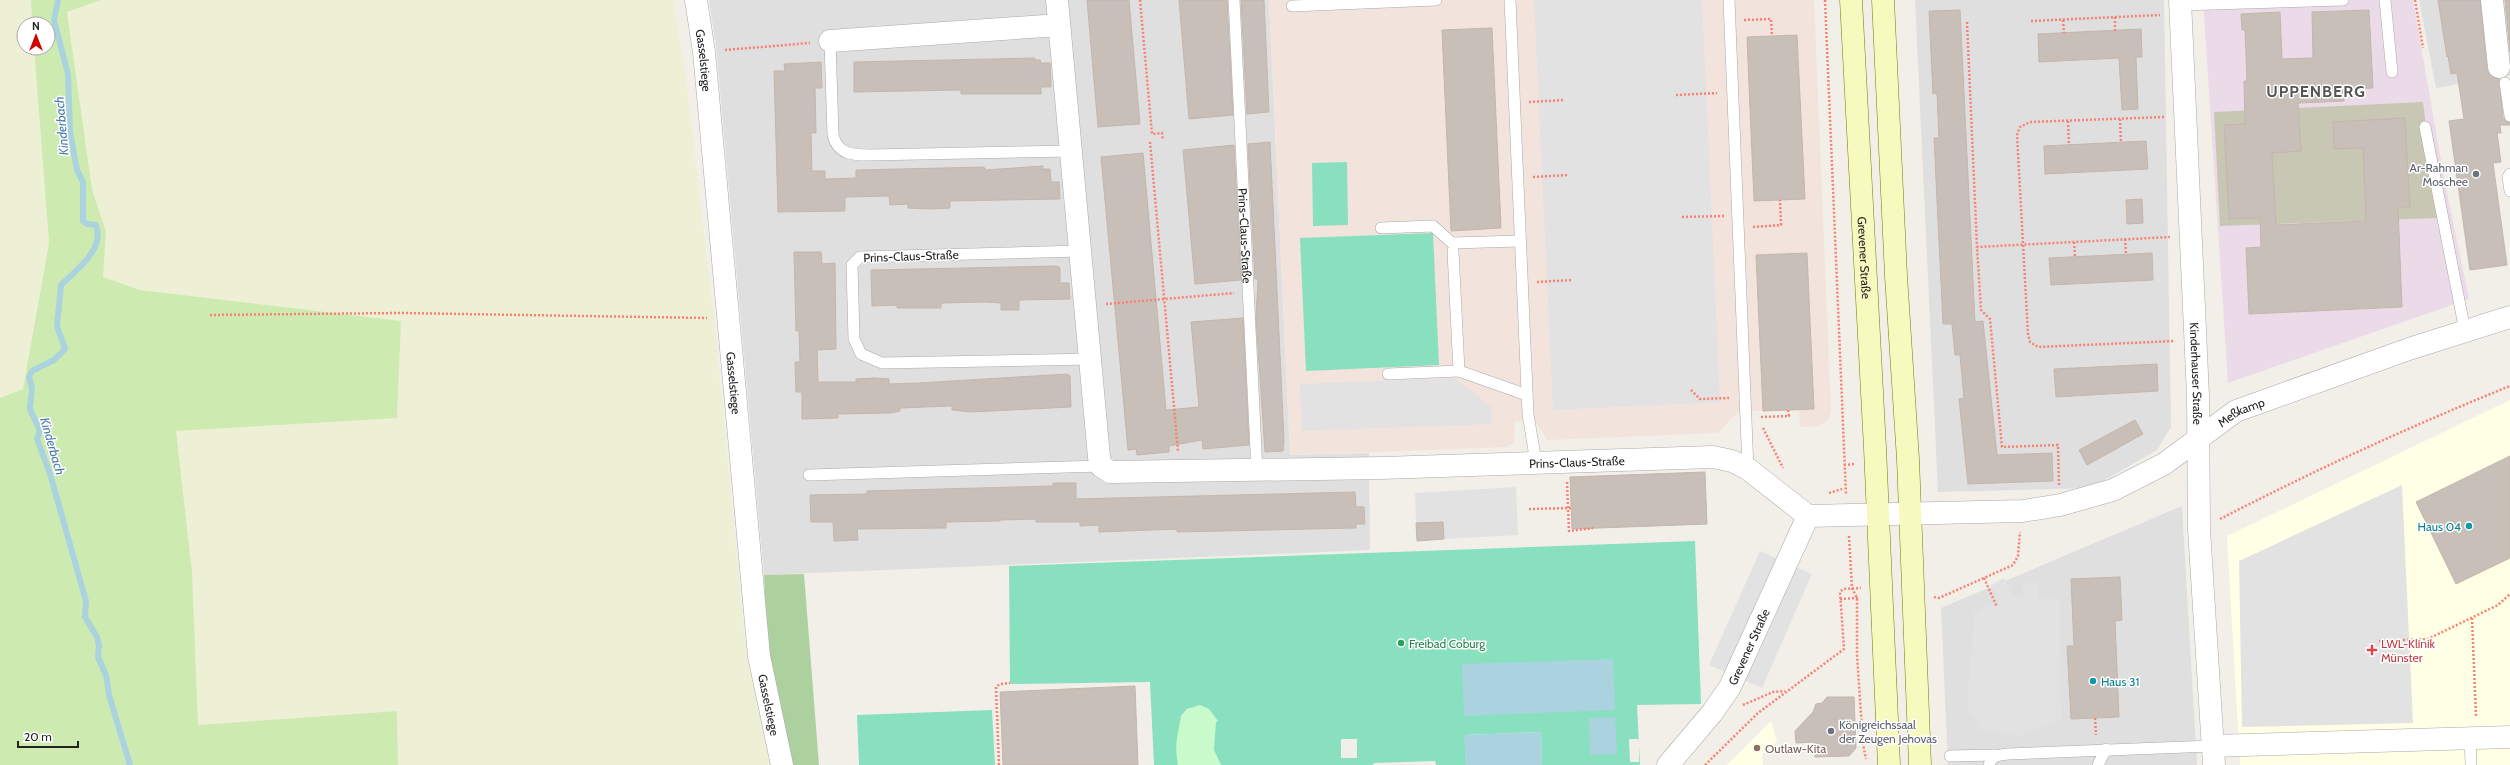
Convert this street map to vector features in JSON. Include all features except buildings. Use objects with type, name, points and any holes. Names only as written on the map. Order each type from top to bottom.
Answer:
[{"type":"main road","name":"Grevener Straße","points":[[1851,0],[1878,515],[1889,765]]},
{"type":"main road","points":[[1883,0],[1896,276],[1908,459],[1920,765]]},
{"type":"street","name":"Gasselstiege","points":[[696,0],[704,52],[730,319],[759,656],[782,765]]},
{"type":"street","points":[[1057,0],[1101,466]]},
{"type":"street","points":[[2492,0],[2502,75]]},
{"type":"street","name":"Kinderhauser Straße","points":[[2180,6],[2196,340],[2200,529],[2213,756]]},
{"type":"street","points":[[830,41],[1059,25]]},
{"type":"street","name":"Meßkamp","points":[[1910,514],[2023,511],[2090,498],[2130,482],[2164,464],[2236,411],[2465,331],[2510,317]]},
{"type":"street","name":"Prins-Claus-Straße","points":[[1101,466],[1110,472],[1122,474],[1713,457],[1732,461],[1748,469],[1808,516]]},
{"type":"street","points":[[1808,516],[1910,514]]},
{"type":"street","name":"Grevener Straße","points":[[1668,765],[1712,713],[1733,682],[1808,516]]},
{"type":"street","points":[[2213,756],[2473,731],[2510,737]]},
{"type":"lane","name":"Prins-Claus-Straße","points":[[1234,0],[1257,471]]},
{"type":"lane","points":[[1292,6],[1436,0]]},
{"type":"lane","points":[[1510,0],[1528,420],[1536,463]]},
{"type":"lane","points":[[1729,0],[1748,469]]},
{"type":"lane","points":[[2180,6],[2343,0]]},
{"type":"lane","points":[[2385,0],[2392,72]]},
{"type":"lane","points":[[830,41],[833,135],[836,146],[846,153],[870,155],[1071,151]]},
{"type":"lane","points":[[2502,75],[2510,116]]},
{"type":"lane","points":[[2425,127],[2465,331]]},
{"type":"lane","points":[[2510,174],[2508,177],[2510,191]]},
{"type":"lane","points":[[1388,230],[1433,226],[1452,243],[1520,241]]},
{"type":"lane","name":"Prins-Claus-Straße","points":[[1080,251],[860,257],[852,265],[854,339],[861,354],[882,363],[1090,359]]},
{"type":"lane","points":[[1453,251],[1459,371]]},
{"type":"lane","points":[[1388,374],[1417,370],[1459,371],[1527,396]]},
{"type":"lane","name":"Prins-Claus-Straße","points":[[809,474],[1101,466]]},
{"type":"lane","points":[[2471,765],[2473,731]]},
{"type":"lane","points":[[1950,756],[2106,749],[2213,756]]},
{"type":"lane","points":[[2098,765],[2106,749]]},
{"type":"lane","points":[[1989,765],[1992,759],[1997,755]]},
{"type":"path","points":[[1140,0],[1152,134],[1162,133],[1163,140]]},
{"type":"path","points":[[1825,0],[1847,516],[1852,588],[1857,598],[1857,650],[1862,744],[1868,765]]},
{"type":"path","points":[[2415,0],[2422,48]]},
{"type":"path","points":[[2031,21],[2115,17],[2180,6]]},
{"type":"path","points":[[1742,14],[1742,28]]},
{"type":"path","points":[[2115,17],[2115,31]]},
{"type":"path","points":[[1742,20],[1771,19],[1772,36]]},
{"type":"path","points":[[2063,20],[2064,33]]},
{"type":"path","points":[[1967,22],[1981,310],[1990,319],[2002,447],[2058,445],[2060,505]]},
{"type":"path","points":[[704,52],[830,41]]},
{"type":"path","points":[[1676,95],[1733,93]]},
{"type":"path","points":[[1514,102],[1565,100]]},
{"type":"path","points":[[2185,117],[2030,122],[2022,125],[2018,130],[2023,245],[2028,334],[2030,342],[2038,347],[2196,340]]},
{"type":"path","points":[[2120,119],[2121,142]]},
{"type":"path","points":[[2068,121],[2069,145]]},
{"type":"path","points":[[1150,142],[1180,472]]},
{"type":"path","points":[[1517,177],[1568,175]]},
{"type":"path","points":[[1750,227],[1781,225],[1780,200]]},
{"type":"path","points":[[1682,217],[1750,215],[1751,235]]},
{"type":"path","points":[[1977,247],[2191,236]]},
{"type":"path","points":[[2125,239],[2126,254]]},
{"type":"path","points":[[2074,242],[2075,257]]},
{"type":"path","points":[[1522,282],[1573,280]]},
{"type":"path","points":[[1085,306],[1248,291]]},
{"type":"path","points":[[210,315],[401,313],[730,319]]},
{"type":"path","points":[[2200,529],[2324,466],[2433,417],[2510,386]]},
{"type":"path","points":[[1691,390],[1700,399],[1757,397],[1758,417],[1784,471]]},
{"type":"path","points":[[1758,417],[1789,416],[1788,410]]},
{"type":"path","points":[[1566,462],[1569,531],[1593,528]]},
{"type":"path","points":[[1823,493],[1842,489]]},
{"type":"path","points":[[1529,509],[1569,508]]},
{"type":"path","points":[[1939,598],[2015,563],[2023,511]]},
{"type":"path","points":[[1984,578],[1997,607]]},
{"type":"path","points":[[1705,765],[1731,737],[1786,691],[1844,649],[1840,594],[1843,589],[1848,588]]},
{"type":"path","points":[[2379,641],[2428,639],[2498,605],[2510,594]]},
{"type":"path","points":[[2472,618],[2473,731]]},
{"type":"path","points":[[999,765],[996,687],[1000,684],[1010,683]]},
{"type":"path","points":[[1739,707],[1773,692],[1786,691]]},
{"type":"shaded area","points":[[0,0],[31,0],[32,16],[16,16],[16,56],[35,56],[49,243],[23,389],[0,398]]},
{"type":"shaded area","points":[[101,0],[673,0],[686,77],[715,327],[746,651],[771,765],[398,765],[397,711],[198,725],[192,571],[176,431],[397,418],[401,321],[140,290],[103,277],[106,232],[92,189],[67,12]]},
{"type":"shaded area","points":[[709,0],[1269,0],[1290,455],[1369,453],[1370,550],[764,575],[716,46]]},
{"type":"shaded area","points":[[1269,0],[1814,0],[1831,411],[1828,420],[1819,426],[1800,427],[1799,409],[1738,412],[1718,433],[1547,440],[1535,421],[1515,421],[1514,442],[1507,447],[1290,455]]},
{"type":"shaded area","points":[[1534,0],[1702,0],[1720,402],[1553,410]]},
{"type":"shaded area","points":[[1915,0],[2164,0],[2171,427],[2157,450],[2091,488],[1938,492]]},
{"type":"shaded area","points":[[2203,0],[2413,0],[2445,183],[2469,299],[2228,383]]},
{"type":"shaded area","points":[[2419,0],[2510,0],[2510,75],[2436,88]]},
{"type":"shaded area","points":[[2423,102],[2437,218],[2220,226],[2214,112]]},
{"type":"shaded area","points":[[1455,378],[1491,407],[1491,424],[1302,431],[1300,384]]},
{"type":"shaded area","name":"LWL-Klinik Münster","points":[[2510,400],[2510,765],[2240,765],[2227,536]]},
{"type":"shaded area","points":[[2402,485],[2413,723],[2242,727],[2239,561]]},
{"type":"shaded area","points":[[1516,487],[1518,535],[1444,539],[1443,522],[1416,523],[1415,493]]},
{"type":"shaded area","points":[[2182,506],[2197,765],[1948,765],[1941,608]]},
{"type":"shaded area","points":[[1760,551],[1812,574],[1762,688],[1709,665]]},
{"type":"shaded area","points":[[2004,578],[2013,596],[2023,595],[2022,583],[2039,582],[2039,599],[2060,599],[2061,720],[2018,736],[1980,730],[1967,708],[1974,613],[1999,600],[1991,585]]},
{"type":"shaded area","name":"Outlaw-Kita","points":[[1771,721],[1777,741],[1762,755],[1763,765],[1727,765]]},
{"type":"green space","points":[[31,0],[101,0],[67,12],[92,189],[106,232],[103,277],[140,290],[401,321],[397,418],[176,431],[192,571],[198,725],[397,711],[398,765],[0,765],[0,398],[23,389],[49,243],[35,56],[56,56],[56,16],[32,16]]},
{"type":"green space","points":[[1347,162],[1348,225],[1313,226],[1312,163]]},
{"type":"green space","points":[[1433,233],[1439,365],[1306,371],[1300,238]]},
{"type":"green space","name":"Freibad Coburg","points":[[1695,541],[1701,704],[1637,705],[1639,739],[1629,739],[1630,762],[1639,762],[1639,745],[1640,765],[1542,765],[1541,732],[1465,735],[1466,765],[1436,765],[1435,761],[1374,763],[1373,765],[1221,765],[1214,750],[1216,722],[1218,721],[1209,709],[1200,705],[1187,709],[1181,716],[1176,745],[1178,765],[1154,765],[1150,682],[1010,684],[1009,566]],"holes":[[[1341,739],[1357,739],[1357,758],[1341,758]]]},
{"type":"green space","points":[[804,574],[819,765],[793,765],[767,647],[764,575]]},
{"type":"green space","points":[[1200,705],[1209,709],[1218,721],[1216,722],[1216,755],[1221,765],[1178,765],[1176,746],[1177,728],[1184,713],[1191,708]]},
{"type":"green space","points":[[992,710],[995,765],[859,765],[857,715]]},
{"type":"water","points":[[1613,659],[1615,710],[1464,716],[1462,664]]},
{"type":"water","points":[[1615,717],[1617,754],[1590,755],[1589,718]]},
{"type":"water","points":[[1541,732],[1542,765],[1466,765],[1464,735]]},
{"type":"waterway","name":"Kinderbach","points":[[58,0],[54,20],[68,74],[70,132],[77,170],[83,182],[83,221],[87,224],[96,225],[98,234],[93,251],[88,259],[61,285],[57,326],[65,349],[54,360],[32,371],[29,377],[32,388],[30,409],[40,431],[37,439],[50,474],[86,601],[85,617],[97,637],[99,645],[98,657],[106,675],[109,695],[130,765]]},
{"type":"place","name":"Ar-Rahman Moschee","points":[[2476,174]]},
{"type":"place","name":"Haus 04","points":[[2469,526]]},
{"type":"place","name":"Freibad Coburg","points":[[1401,643]]},
{"type":"place","name":"LWL-Klinik Münster","points":[[2372,650]]},
{"type":"place","name":"Haus 31","points":[[2093,681]]},
{"type":"place","name":"Königreichssaal der Zeugen Jehovas","points":[[1831,731]]},
{"type":"place","name":"Outlaw-Kita","points":[[1757,748]]},
{"type":"district","name":"UPPENBERG","points":[[2316,91]]}]
